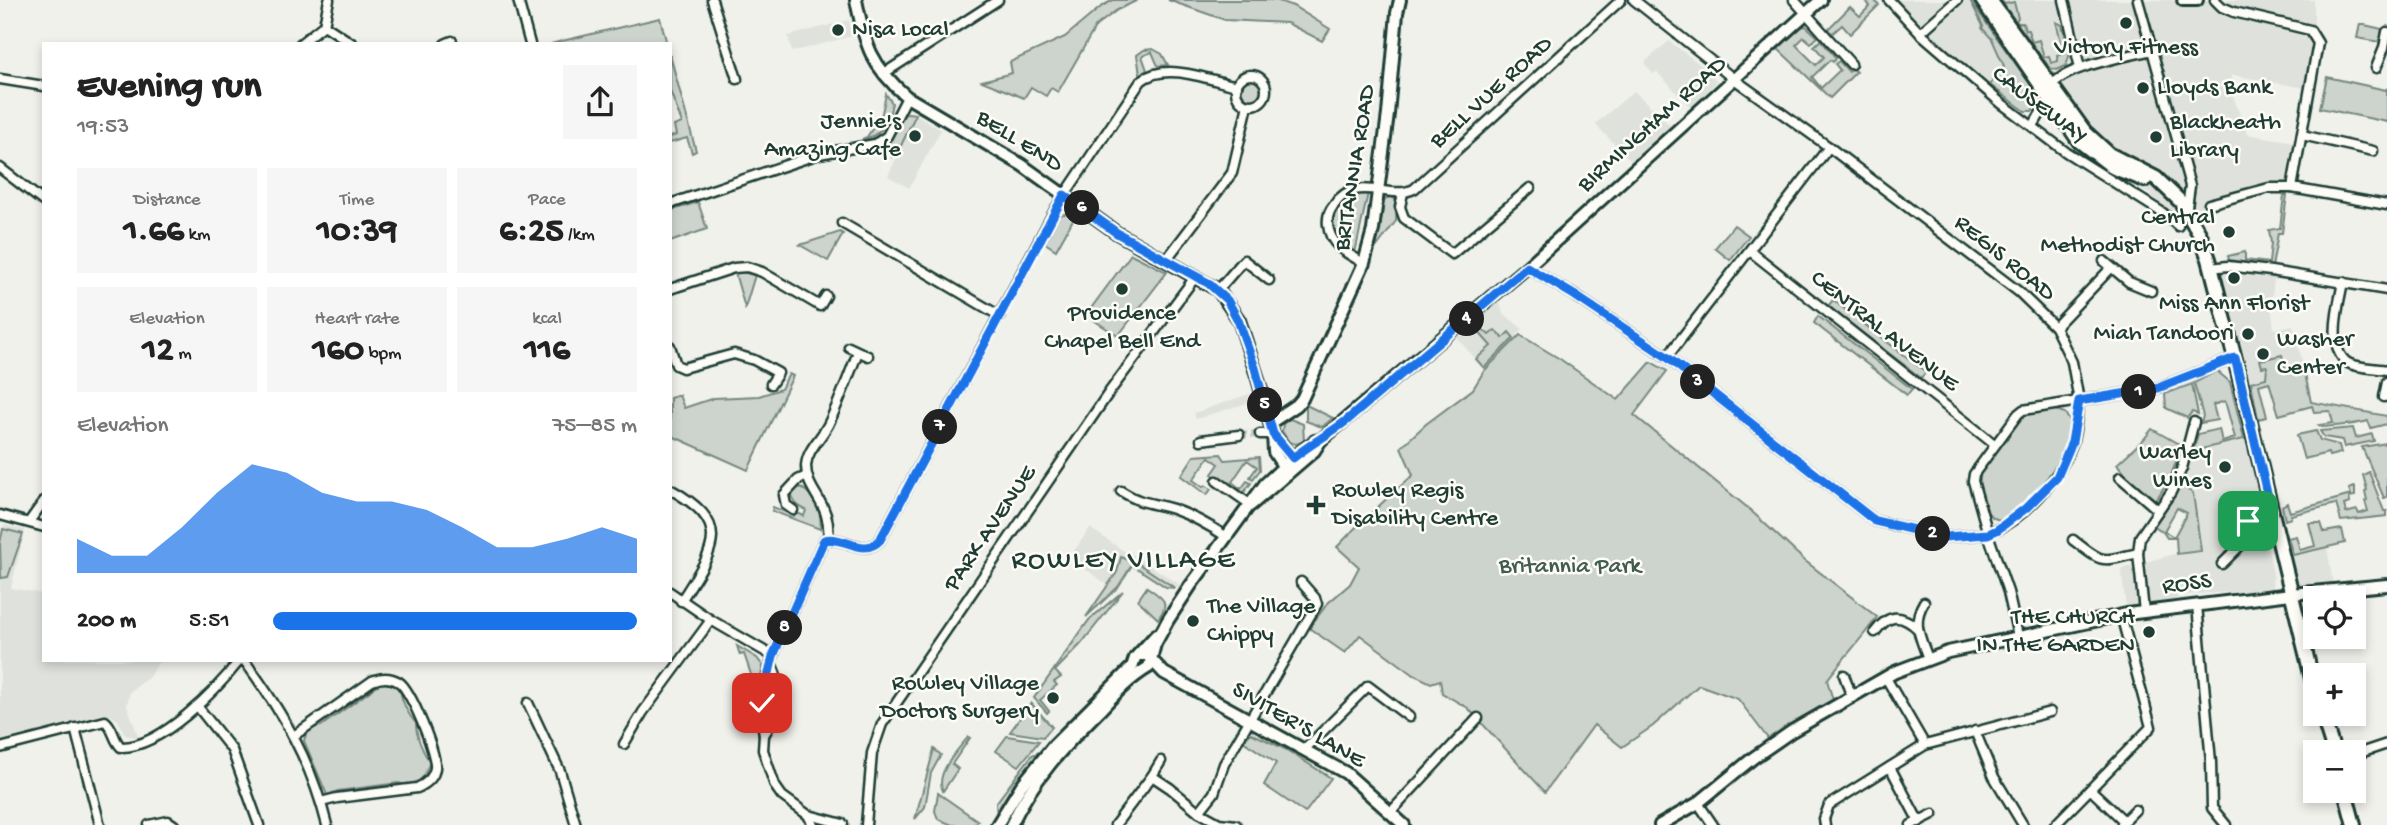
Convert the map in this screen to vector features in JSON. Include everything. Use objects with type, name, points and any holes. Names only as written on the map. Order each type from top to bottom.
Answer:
[{"type":"main road","points":[[1982,0],[2068,127],[2099,159],[2124,174],[2143,179],[2161,190],[2186,214]]},
{"type":"main road","points":[[1990,0],[2077,123],[2094,141],[2119,160],[2156,178],[2181,202],[2200,235],[2235,358],[2308,663]]},
{"type":"main road","points":[[2348,803],[2354,825]]},
{"type":"street","points":[[303,42],[324,25],[329,0]]},
{"type":"street","points":[[518,0],[529,42]]},
{"type":"street","points":[[712,0],[737,79]]},
{"type":"street","name":"BELL END","points":[[856,0],[867,46],[874,62],[907,97],[1022,165],[1117,233],[1196,275],[1218,290],[1238,320],[1255,368],[1270,423],[1274,452],[1283,466]]},
{"type":"street","points":[[883,74],[998,0]]},
{"type":"street","name":"BRITANNIA ROAD","points":[[1270,423],[1302,398],[1364,263],[1380,190],[1400,0]]},
{"type":"street","name":"BELL VUE ROAD","points":[[1403,193],[1414,189],[1621,0]]},
{"type":"street","name":"REGIS ROAD","points":[[1634,0],[1734,79],[1829,147],[2019,292],[2056,327],[2072,362],[2079,401],[2072,442],[2057,477],[2026,508],[1988,534]]},
{"type":"street","points":[[1794,0],[1851,64]]},
{"type":"street","name":"BIRMINGHAM ROAD","points":[[1805,13],[1812,0]]},
{"type":"street","name":"BIRMINGHAM ROAD","points":[[1527,267],[1821,0]]},
{"type":"street","name":"CAUSEWAY","points":[[1888,0],[1963,72],[2066,152],[2163,213],[2178,226]]},
{"type":"street","points":[[1920,33],[1956,0]]},
{"type":"street","points":[[2064,0],[2080,68]]},
{"type":"street","points":[[2138,0],[2190,186],[2186,214]]},
{"type":"street","points":[[2183,0],[2197,0]]},
{"type":"street","points":[[2215,0],[2222,7],[2234,12],[2304,29],[2314,34],[2318,43],[2292,188]]},
{"type":"street","points":[[324,25],[350,42]]},
{"type":"street","points":[[2376,68],[2386,49],[2387,32]]},
{"type":"street","points":[[2068,127],[2069,122],[2049,89],[2051,84],[2080,68],[2153,50]]},
{"type":"street","points":[[813,825],[807,815],[782,796],[775,786],[763,750],[761,714],[772,661],[824,540],[836,539],[861,548],[870,548],[880,540],[1064,195],[1145,78],[1167,70],[1237,86]]},
{"type":"street","points":[[1256,75],[1264,82],[1266,92],[1262,101],[1248,104],[1237,96],[1237,86],[1242,78],[1256,75]]},
{"type":"street","points":[[0,79],[42,86]]},
{"type":"street","points":[[672,203],[819,154],[875,144],[887,136],[907,97]]},
{"type":"street","points":[[1166,260],[1232,173],[1248,104]]},
{"type":"street","points":[[2033,126],[2043,109]]},
{"type":"street","points":[[2302,135],[2373,151]]},
{"type":"street","points":[[1667,357],[1829,147]]},
{"type":"street","points":[[0,168],[42,200]]},
{"type":"street","points":[[1364,263],[1347,254],[1333,240],[1327,223],[1328,215],[1337,201],[1348,192],[1365,188],[1403,193],[1400,207],[1404,218],[1452,254],[1530,188]]},
{"type":"street","points":[[2209,204],[2269,188],[2292,188],[2387,205]]},
{"type":"street","points":[[842,223],[1000,316]]},
{"type":"street","name":"CENTRAL AVENUE","points":[[1750,250],[1994,444]]},
{"type":"street","points":[[1218,290],[1244,260],[1269,280]]},
{"type":"street","points":[[2104,261],[2129,282],[2151,290]]},
{"type":"street","points":[[2211,268],[2228,266],[2271,271],[2387,290]]},
{"type":"street","points":[[672,288],[740,267],[762,272],[820,306],[826,296]]},
{"type":"street","points":[[997,825],[1021,786],[1054,745],[1128,670],[1168,620],[1191,584],[1265,484],[1283,466],[1288,467],[1302,456],[1308,456],[1321,440],[1527,267],[1667,357],[1875,521],[1945,537],[1988,534]]},
{"type":"street","points":[[2056,327],[2111,268]]},
{"type":"street","name":"PARK AVENUE","points":[[866,825],[872,753],[882,724],[1110,391],[1196,275]]},
{"type":"street","points":[[2343,282],[2335,327],[2341,354],[2350,364],[2387,370]]},
{"type":"street","points":[[849,347],[868,356]]},
{"type":"street","points":[[672,352],[676,365],[683,368],[734,354],[743,356],[778,373],[771,384]]},
{"type":"street","points":[[828,538],[828,517],[807,476],[806,466],[811,450],[829,423],[859,352]]},
{"type":"street","points":[[2018,636],[2008,592],[1972,481],[1976,468],[1994,444],[2023,410],[2158,388],[2235,358]]},
{"type":"street","points":[[2384,397],[2387,382]]},
{"type":"street","points":[[2144,612],[2138,553],[2140,537],[2171,492],[2182,468],[2194,422]]},
{"type":"street","points":[[1260,434],[1270,423]]},
{"type":"street","name":"BELL END","points":[[1270,423],[1295,462]]},
{"type":"street","points":[[1201,440],[1239,435]]},
{"type":"street","points":[[1251,505],[1315,441],[1321,440]]},
{"type":"street","points":[[793,510],[786,505],[784,495],[798,480],[807,476]]},
{"type":"street","points":[[2120,477],[2158,510]]},
{"type":"street","points":[[1217,481],[1251,505]]},
{"type":"street","points":[[672,490],[693,501],[707,518],[712,539],[706,562],[681,601]]},
{"type":"street","points":[[1121,491],[1142,503],[1174,510],[1213,527],[1227,537]]},
{"type":"street","points":[[29,522],[42,504]]},
{"type":"street","points":[[2222,564],[2245,541],[2250,516],[2271,510]]},
{"type":"street","points":[[0,516],[42,526]]},
{"type":"street","points":[[2073,540],[2097,559],[2109,560],[2138,553]]},
{"type":"street","points":[[1199,812],[1214,793],[1224,764],[1317,604],[1300,582]]},
{"type":"street","name":"ROSS","points":[[1660,825],[1698,803],[1753,758],[1792,732],[1886,678],[1948,652],[2120,615],[2387,585]]},
{"type":"street","points":[[672,594],[772,661],[779,687],[778,700],[772,723],[764,734]]},
{"type":"street","points":[[1923,602],[1917,612],[1918,629],[1928,659]]},
{"type":"street","points":[[2197,605],[2211,762],[2212,808],[2226,825]]},
{"type":"street","points":[[2055,825],[2151,727],[2120,615]]},
{"type":"street","points":[[1875,632],[1883,622],[1893,618],[1911,622],[1918,629]]},
{"type":"street","points":[[1011,825],[1022,801],[1050,762],[1147,666],[1168,620]]},
{"type":"street","points":[[624,744],[643,712],[710,621]]},
{"type":"street","points":[[1136,658],[1135,666],[1147,666]]},
{"type":"street","points":[[0,748],[105,721],[117,744],[130,747],[155,736],[198,707],[240,662]]},
{"type":"street","points":[[244,662],[272,698],[295,735],[327,825]]},
{"type":"street","name":"SIVITER'S LANE","points":[[1147,666],[1346,773],[1404,825]]},
{"type":"street","points":[[1844,676],[1852,698]]},
{"type":"street","points":[[295,735],[372,681],[378,678],[392,679],[399,682],[408,693],[435,757],[434,773],[417,788],[321,802]]},
{"type":"street","points":[[1886,678],[1925,744]]},
{"type":"street","points":[[1305,749],[1368,686],[1409,717]]},
{"type":"street","points":[[528,703],[560,771],[576,825]]},
{"type":"street","points":[[198,707],[232,750],[259,825]]},
{"type":"street","points":[[1825,825],[1824,819],[1829,805],[1925,744],[2050,712]]},
{"type":"street","points":[[1390,813],[1478,718]]},
{"type":"street","points":[[75,728],[100,825]]},
{"type":"street","points":[[1975,731],[1994,777],[2023,825]]},
{"type":"street","points":[[2366,751],[2387,744]]},
{"type":"street","points":[[1115,825],[1161,761]]},
{"type":"street","points":[[1890,767],[1915,823],[1933,814]]},
{"type":"street","points":[[1152,776],[1199,812],[1219,823],[1236,825]]},
{"type":"street","points":[[2091,790],[2122,823],[2135,810]]},
{"type":"street","points":[[1698,803],[1713,825]]},
{"type":"street","points":[[807,815],[843,824]]},
{"type":"street","points":[[149,825],[168,821],[174,825]]},
{"type":"shaded area","points":[[1888,0],[2314,0],[2314,34],[2318,43],[2310,89],[2232,75],[2231,90],[2247,134],[2300,143],[2292,188],[2269,188],[2209,204],[2186,213],[2179,222],[2148,193],[2113,176],[2084,157],[2064,134],[2040,98],[1990,85],[1985,90]]},
{"type":"shaded area","points":[[849,20],[852,36],[792,52],[788,36]]},
{"type":"shaded area","points":[[1669,41],[1710,72],[1717,82],[1691,108],[1657,72],[1653,74],[1645,64]]},
{"type":"shaded area","points":[[1634,91],[1671,126],[1632,162],[1595,124]]},
{"type":"shaded area","points":[[916,114],[941,130],[909,188],[888,176]]},
{"type":"shaded area","points":[[2211,268],[2275,272],[2271,305],[2274,329],[2293,325],[2304,369],[2241,385]]},
{"type":"shaded area","points":[[1493,297],[1499,301],[1503,313],[1523,329],[1484,368],[1451,332]]},
{"type":"shaded area","points":[[1252,393],[1254,401],[1196,419],[1194,413]]},
{"type":"shaded area","points":[[2254,438],[2261,496],[2260,506],[2257,508],[2259,521],[2263,522],[2274,590],[2177,595],[2180,608],[2127,614],[2121,569],[2174,554],[2200,551],[2193,493],[2188,489],[2186,476],[2193,451]]},
{"type":"shaded area","points":[[4,525],[25,530],[11,588],[42,594],[42,662],[159,662],[149,677],[130,692],[127,705],[139,738],[125,735],[118,720],[103,715],[0,742],[0,543]]},
{"type":"shaded area","points":[[1090,528],[1182,586],[1175,588],[1139,564],[1121,558],[1117,572],[1108,585],[1069,558]]},
{"type":"shaded area","points":[[2327,546],[2333,586],[2303,586],[2303,593],[2291,594],[2282,559]]},
{"type":"green space","points":[[1113,0],[1138,0],[1117,10],[1096,26],[1058,92],[1051,88],[1046,96],[1031,87],[1024,98],[982,81],[1012,73],[1010,62],[1065,37]]},
{"type":"green space","points":[[1168,0],[1276,0],[1293,6],[1330,29],[1322,41],[1287,23],[1225,20]]},
{"type":"green space","points":[[1865,0],[1874,0],[1879,5],[1850,34],[1842,25],[1833,33],[1826,31],[1850,7],[1860,16],[1870,6]]},
{"type":"green space","points":[[1970,0],[2040,98],[2032,111],[2025,111],[1990,85],[2004,66],[1992,39],[1982,28]]},
{"type":"green space","points":[[2000,0],[2005,4],[2014,2],[2018,18],[2016,20],[2023,23],[2032,42],[2039,40],[2044,57],[2049,56],[2051,63],[2058,61],[2057,55],[2064,53],[2056,22],[2062,25],[2070,53],[2066,66],[2057,70],[2050,68]]},
{"type":"green space","points":[[660,18],[666,42],[558,42]]},
{"type":"green space","points":[[2360,24],[2382,29],[2380,42],[2357,38]]},
{"type":"green space","points":[[1806,26],[1818,37],[1811,43],[1804,37],[1796,45],[1816,65],[1824,57],[1814,46],[1821,40],[1836,58],[1833,62],[1830,60],[1812,77],[1821,88],[1840,70],[1835,64],[1839,61],[1849,72],[1853,69],[1856,72],[1830,98],[1778,49],[1800,27]]},
{"type":"green space","points":[[1153,49],[1162,54],[1168,65],[1158,66],[1152,52],[1142,56],[1147,70],[1140,74],[1137,55],[1144,50]]},
{"type":"green space","points":[[672,62],[696,151],[692,153],[687,138],[672,142],[672,136],[676,135],[674,126],[682,123],[672,96]]},
{"type":"green space","points":[[2327,77],[2386,90],[2387,88],[2387,122],[2320,108]]},
{"type":"green space","points":[[1247,79],[1255,79],[1262,86],[1262,94],[1255,101],[1247,101],[1240,94],[1240,86]]},
{"type":"green space","points":[[886,94],[892,103],[886,122],[874,135],[862,139],[867,137],[882,113]]},
{"type":"green space","points":[[908,113],[916,114],[897,154],[892,157],[887,143],[897,130],[901,117]]},
{"type":"green space","points":[[1363,192],[1368,193],[1355,253],[1343,247],[1336,239],[1332,220],[1341,203]]},
{"type":"green space","points":[[2284,195],[2287,195],[2282,233],[2278,233],[2272,267],[2229,260],[2228,256],[2245,252],[2245,260],[2269,263],[2269,230],[2280,228]]},
{"type":"green space","points":[[1392,197],[1397,201],[1396,221],[1376,248],[1384,202]]},
{"type":"green space","points":[[698,202],[707,229],[672,241],[672,210]]},
{"type":"green space","points":[[1068,213],[1075,216],[1056,250],[1045,243],[1060,215]]},
{"type":"green space","points":[[1734,225],[1749,236],[1730,260],[1715,248]]},
{"type":"green space","points":[[840,232],[843,234],[828,261],[800,245]]},
{"type":"green space","points":[[1131,254],[1167,272],[1118,336],[1086,315]]},
{"type":"green space","points":[[735,273],[755,275],[745,308]]},
{"type":"green space","points":[[1833,300],[1926,372],[1921,378],[1828,306]]},
{"type":"green space","points":[[1818,316],[1912,389],[1907,395],[1814,323]]},
{"type":"green space","points":[[1479,326],[1489,335],[1495,330],[1503,338],[1509,332],[1514,338],[1484,368],[1476,359],[1491,346],[1476,329]]},
{"type":"green space","name":"Britannia Park","points":[[1520,335],[1560,359],[1618,400],[1651,362],[1667,371],[1634,415],[1748,508],[1804,560],[1877,617],[1827,680],[1833,700],[1769,740],[1738,699],[1699,685],[1653,726],[1622,747],[1594,725],[1545,792],[1468,708],[1442,693],[1440,680],[1431,683],[1414,675],[1360,635],[1345,653],[1309,628],[1328,603],[1350,584],[1359,567],[1337,547],[1413,475],[1401,447],[1426,424],[1473,389],[1484,371]]},
{"type":"green space","points":[[2282,355],[2287,373],[2304,369],[2311,402],[2387,416],[2387,424],[2371,428],[2368,421],[2322,427],[2319,425],[2333,423],[2330,411],[2314,412],[2312,406],[2279,415],[2269,382],[2259,385],[2267,417],[2258,419],[2251,382],[2266,378],[2267,366],[2262,367],[2260,360]]},
{"type":"green space","points":[[2217,371],[2230,382],[2244,439],[2193,451],[2198,434],[2219,429],[2222,442],[2235,438],[2225,401],[2213,405],[2217,420],[2201,423],[2203,416],[2194,383]]},
{"type":"green space","points":[[789,374],[793,376],[748,470],[672,436],[672,397],[679,395],[684,408],[714,398],[759,396],[781,389]]},
{"type":"green space","points":[[2192,384],[2198,414],[2192,412],[2187,418],[2166,408],[2165,394]]},
{"type":"green space","points":[[1306,405],[1333,418],[1322,427],[1306,421]]},
{"type":"green space","points":[[2052,409],[2065,413],[2071,423],[2063,453],[2048,479],[2027,501],[2002,520],[1995,518],[1989,514],[1982,499],[1982,467],[2016,422],[2026,414]]},
{"type":"green space","points":[[1290,419],[1303,424],[1304,441],[1296,444],[1289,442],[1282,431],[1283,424]]},
{"type":"green space","points":[[2353,428],[2356,438],[2372,434],[2374,441],[2344,447],[2342,440],[2324,437],[2320,431]]},
{"type":"green space","points":[[2152,429],[2182,446],[2170,478],[2156,500],[2130,480],[2117,464]]},
{"type":"green space","points":[[2316,431],[2320,440],[2339,445],[2341,453],[2304,459],[2297,435]]},
{"type":"green space","points":[[2387,443],[2387,497],[2384,498],[2362,447]]},
{"type":"green space","points":[[1221,454],[1225,460],[1259,457],[1260,470],[1253,479],[1250,477],[1257,467],[1247,460],[1232,482],[1241,489],[1247,481],[1251,483],[1242,495],[1212,474],[1219,464],[1209,457],[1193,480],[1211,489],[1207,495],[1181,476],[1194,456]]},
{"type":"green space","points":[[2369,472],[2387,516],[2341,521],[2336,504],[2291,515],[2291,518],[2285,520],[2282,506],[2287,503],[2290,512],[2351,495],[2349,489],[2355,487],[2355,496],[2349,497],[2350,503],[2344,505],[2346,513],[2357,510],[2359,514],[2368,511],[2363,475]]},
{"type":"green space","points":[[2179,485],[2193,493],[2201,551],[2177,554],[2176,538],[2167,538],[2153,525]],"holes":[[[2177,508],[2187,513],[2174,537],[2164,531]]]},
{"type":"green space","points":[[799,487],[809,494],[816,505],[820,529],[772,511],[773,507],[793,515],[795,512],[804,516],[806,510],[796,503],[792,495]]},
{"type":"green space","points":[[2309,523],[2321,523],[2324,532],[2342,529],[2345,543],[2293,555],[2288,538],[2296,536],[2300,550],[2315,546]]},
{"type":"green space","points":[[3,529],[23,534],[8,577],[1,578],[0,543]]},
{"type":"green space","points":[[1121,557],[1139,564],[1175,588],[1166,587],[1132,565],[1118,587],[1086,617],[1117,572]]},
{"type":"green space","points":[[1147,587],[1163,601],[1164,608],[1158,619],[1138,600]]},
{"type":"green space","points":[[1123,591],[1081,644],[1055,671],[1061,677],[1054,682],[1057,685],[1040,700],[1049,711],[1047,713],[1034,698],[1089,620]]},
{"type":"green space","points":[[737,646],[757,658],[763,666],[758,695],[744,654],[740,655]]},
{"type":"green space","points":[[378,682],[389,682],[400,687],[403,701],[416,723],[420,743],[430,762],[424,776],[417,783],[338,791],[327,795],[304,741],[306,734],[370,691]]},
{"type":"green space","points":[[1031,703],[1052,727],[1043,737],[1010,732]]},
{"type":"green space","points":[[1251,733],[1285,749],[1331,778],[1305,813],[1264,785],[1276,763],[1243,741]]},
{"type":"green space","points":[[1007,736],[1039,741],[1019,766],[996,751]]},
{"type":"green space","points":[[968,737],[970,738],[952,764],[958,769],[943,791],[941,784],[944,770]]},
{"type":"green space","points":[[934,749],[941,755],[931,773],[925,807],[915,819]]},
{"type":"green space","points":[[1037,753],[1032,767],[997,821],[996,803],[1032,755]]},
{"type":"green space","points":[[938,793],[978,821],[974,825],[952,825],[938,819],[935,811]]},
{"type":"tunnel","points":[[1239,435],[1260,434]]},
{"type":"place","name":"Victory Fitness","points":[[2126,23]]},
{"type":"place","name":"Nisa Local","points":[[838,30]]},
{"type":"place","name":"Lloyds Bank","points":[[2143,88]]},
{"type":"place","name":"Jennie's Amazing Cafe","points":[[915,136]]},
{"type":"place","name":"Blackheath Library","points":[[2156,137]]},
{"type":"place","name":"Central Methodist Church","points":[[2229,232]]},
{"type":"place","name":"Miss Ann Florist","points":[[2234,278]]},
{"type":"place","name":"Providence Chapel Bell End","points":[[1122,289]]},
{"type":"place","name":"Miah Tandoori","points":[[2248,334]]},
{"type":"place","name":"Washer Center","points":[[2263,354]]},
{"type":"place","name":"Warley Wines","points":[[2225,467]]},
{"type":"place","name":"Rowley Regis Disability Centre","points":[[1316,505]]},
{"type":"place","name":"The Village Chippy","points":[[1193,621]]},
{"type":"place","name":"THE CHURCH IN THE GARDEN","points":[[2149,632]]},
{"type":"place","name":"Rowley Village Doctors Surgery","points":[[1053,698]]},
{"type":"district","name":"ROWLEY VILLAGE","points":[[1124,561]]},
{"type":"route","points":[[762,703],[773,656],[824,540],[836,539],[861,548],[870,548],[880,540],[1064,195],[1117,233],[1196,275],[1218,290],[1227,300],[1238,320],[1255,368],[1273,434],[1293,458],[1346,421],[1527,267],[1667,357],[1875,521],[1945,537],[1988,534],[1997,530],[2026,508],[2057,477],[2072,442],[2079,401],[2158,388],[2235,358],[2271,510],[2254,513],[2248,521]]}]
